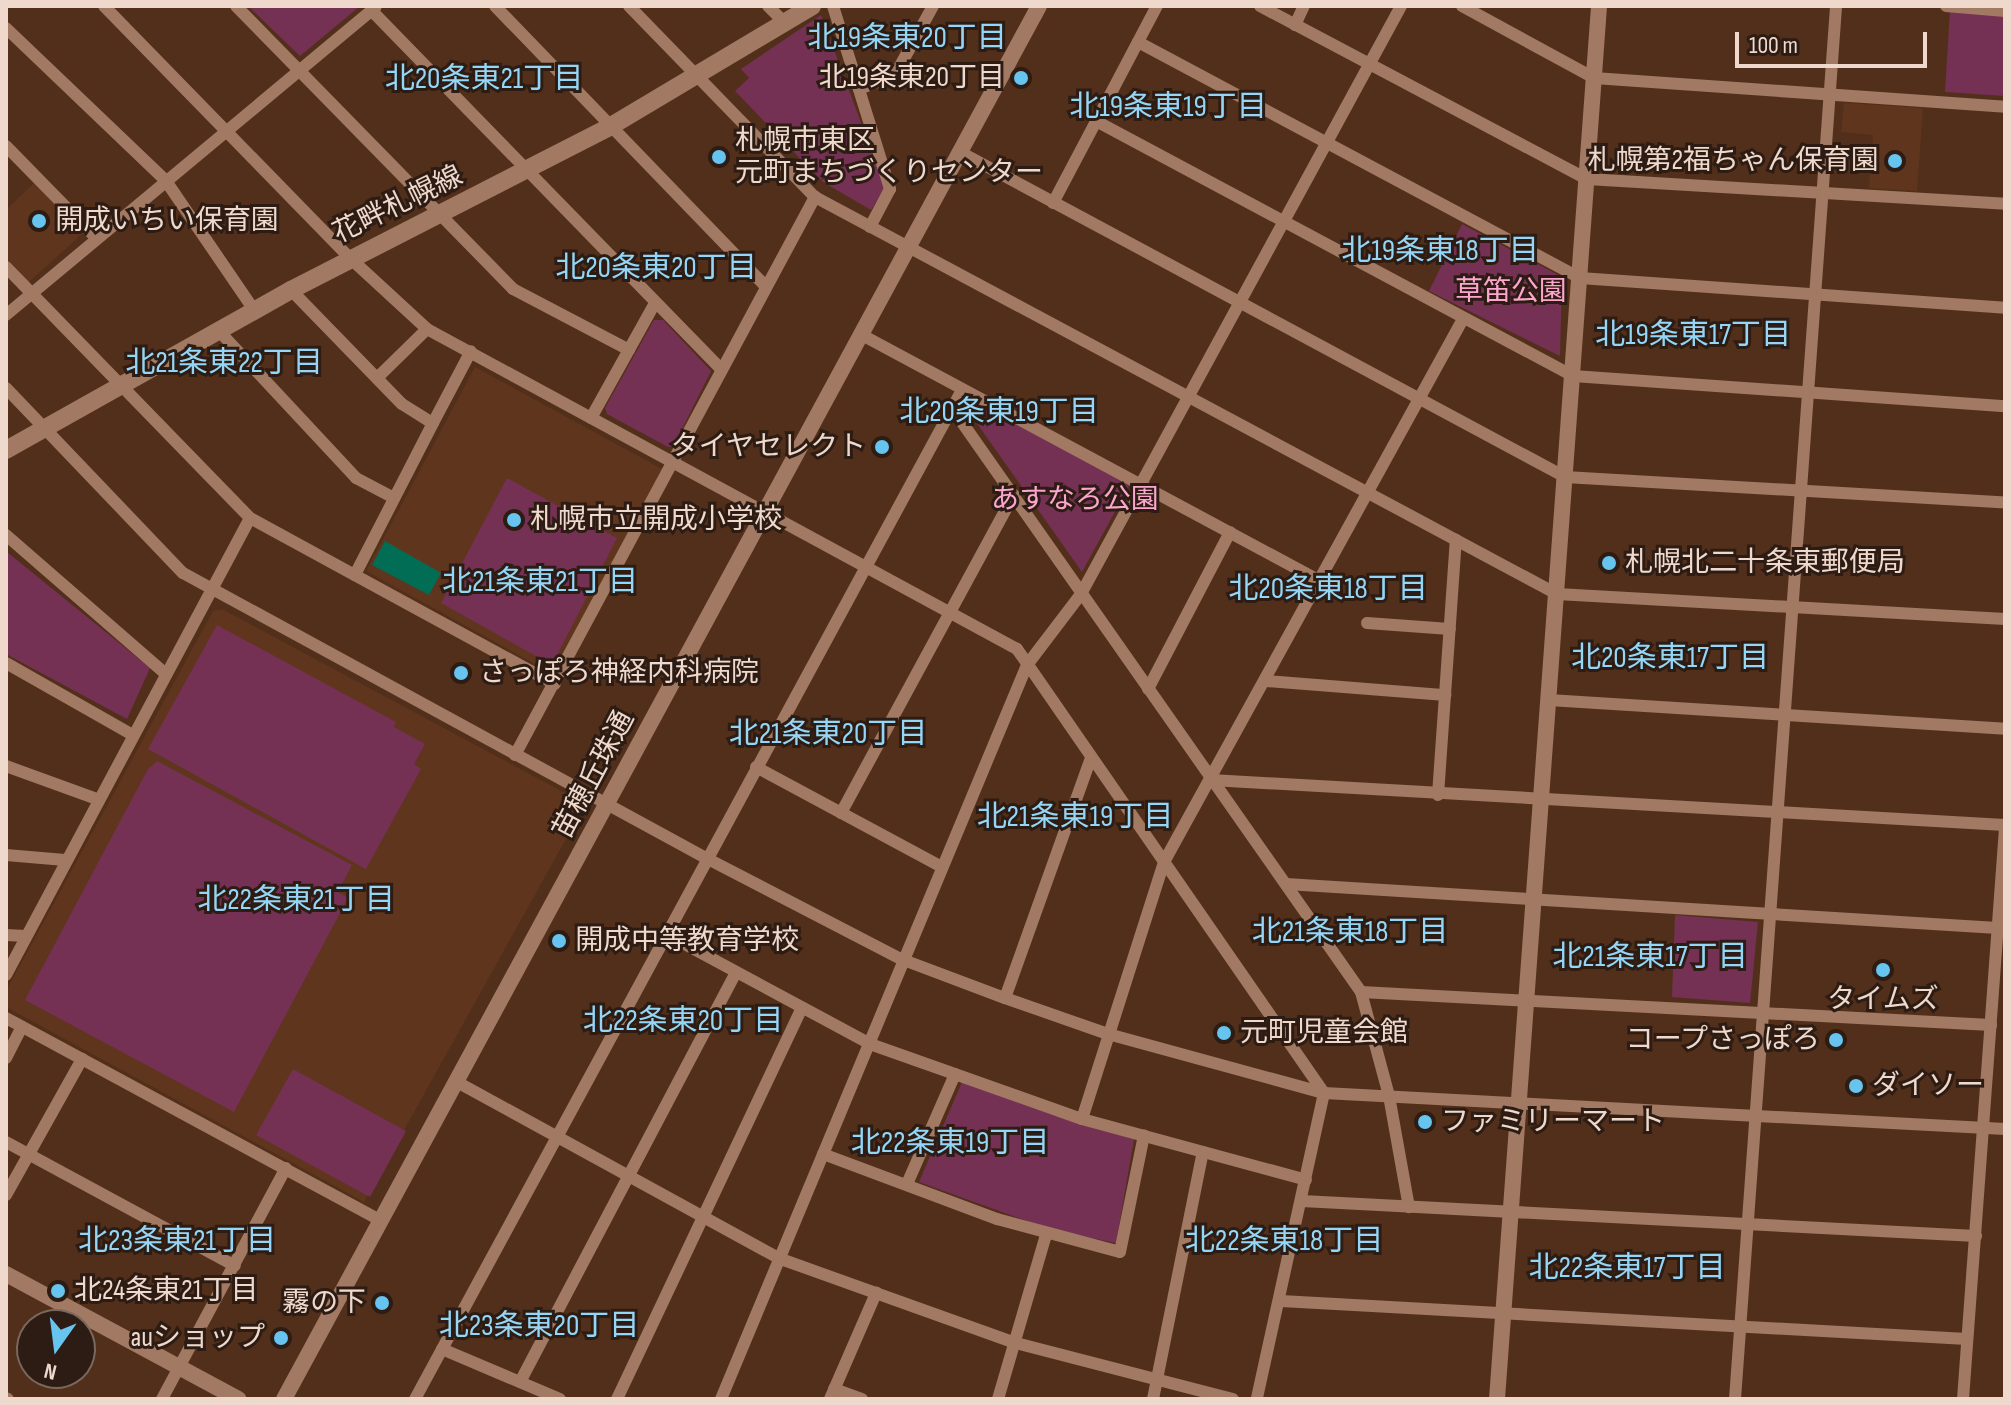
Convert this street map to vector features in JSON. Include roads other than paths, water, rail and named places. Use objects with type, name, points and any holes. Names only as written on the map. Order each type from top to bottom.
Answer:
[{"type":"main road","name":"花畔札幌線","points":[[6,450],[291,290],[443,215],[611,126],[812,6]]},
{"type":"street","points":[[104,6],[351,259],[427,329],[1017,649],[1324,1093],[1281,1301],[1257,1399]]},
{"type":"street","points":[[236,6],[513,289],[629,350]]},
{"type":"street","points":[[495,6],[766,287]]},
{"type":"street","points":[[629,6],[815,197],[1557,594],[2005,619]]},
{"type":"street","points":[[768,6],[785,23]]},
{"type":"street","points":[[833,6],[890,189],[870,227]]},
{"type":"street","points":[[859,89],[895,75],[933,6]]},
{"type":"street","name":"苗穂丘珠通","points":[[284,1399],[1039,6]]},
{"type":"street","points":[[1053,203],[1157,6]]},
{"type":"street","points":[[1260,6],[1587,179],[2005,204]]},
{"type":"street","points":[[1295,25],[1304,6]]},
{"type":"street","points":[[721,1399],[870,1044],[901,959],[1027,665],[1081,594],[1401,6]]},
{"type":"street","points":[[1462,6],[1594,78],[2005,107]]},
{"type":"street","points":[[1497,1399],[1599,6]]},
{"type":"street","points":[[1735,1399],[1776,812],[1795,609],[1836,6]]},
{"type":"street","points":[[1946,6],[2005,11]]},
{"type":"street","points":[[6,315],[375,8],[527,171],[722,370]]},
{"type":"street","points":[[6,28],[166,181],[254,310]]},
{"type":"street","points":[[1138,42],[1580,278],[2005,308]]},
{"type":"street","points":[[1096,121],[1573,376],[2005,406]]},
{"type":"street","points":[[6,146],[97,239]]},
{"type":"street","points":[[960,152],[1565,477],[2005,502]]},
{"type":"street","points":[[515,755],[815,197]]},
{"type":"street","points":[[6,267],[250,518],[555,684]]},
{"type":"street","points":[[291,290],[402,404],[433,423]]},
{"type":"street","points":[[591,418],[655,303]]},
{"type":"street","points":[[1082,1119],[1164,862],[1463,319]]},
{"type":"street","points":[[377,378],[427,329]]},
{"type":"street","points":[[219,331],[356,478],[394,498]]},
{"type":"street","points":[[862,335],[1320,581]]},
{"type":"street","points":[[355,575],[471,351]]},
{"type":"street","points":[[6,388],[183,573],[706,858],[901,959],[1005,998],[1108,1034],[1324,1093],[2005,1129]]},
{"type":"street","points":[[415,1399],[962,390]]},
{"type":"street","points":[[952,408],[1361,992],[1389,1096],[1409,1207]]},
{"type":"street","points":[[841,813],[1014,495]]},
{"type":"street","points":[[6,975],[131,734],[250,518]]},
{"type":"street","points":[[1148,689],[1230,532]]},
{"type":"street","points":[[7,539],[165,673]]},
{"type":"street","points":[[1438,795],[1456,540]]},
{"type":"street","points":[[1367,623],[1450,629]]},
{"type":"street","points":[[6,663],[131,734]]},
{"type":"street","points":[[1266,681],[1445,695]]},
{"type":"street","points":[[1549,700],[2005,729]]},
{"type":"street","points":[[1005,998],[1091,758]]},
{"type":"street","points":[[6,766],[97,799]]},
{"type":"street","points":[[756,767],[940,866]]},
{"type":"street","points":[[1211,780],[2005,827],[1963,1399]]},
{"type":"street","points":[[6,855],[65,860]]},
{"type":"street","points":[[1286,884],[1998,928]]},
{"type":"street","points":[[666,934],[870,1044],[1082,1119],[1306,1180]]},
{"type":"street","points":[[6,935],[25,936]]},
{"type":"street","points":[[520,1382],[736,972]]},
{"type":"street","points":[[1361,992],[1762,1010],[1991,1025]]},
{"type":"street","points":[[617,1399],[802,1008]]},
{"type":"street","points":[[6,1018],[382,1221]]},
{"type":"street","points":[[6,1058],[22,1027]]},
{"type":"street","points":[[6,1195],[82,1059]]},
{"type":"street","points":[[907,1184],[955,1074]]},
{"type":"street","points":[[457,1082],[778,1258],[1016,1343],[1233,1399]]},
{"type":"street","points":[[823,1154],[1046,1235],[1120,1252],[1144,1135]]},
{"type":"street","points":[[6,1142],[235,1266]]},
{"type":"street","points":[[1153,1399],[1203,1152]]},
{"type":"street","points":[[162,1399],[286,1168]]},
{"type":"street","points":[[1302,1201],[1976,1236]]},
{"type":"street","points":[[998,1399],[1046,1235]]},
{"type":"street","points":[[6,1274],[177,1370],[238,1399]]},
{"type":"street","points":[[862,1399],[832,1394],[876,1293]]},
{"type":"street","points":[[1281,1301],[1967,1339]]},
{"type":"street","points":[[442,1349],[560,1399]]},
{"type":"place","name":"北19条東20丁目","points":[[1021,78]]},
{"type":"place","name":"札幌市東区 元町まちづくりセンター","points":[[719,157]]},
{"type":"place","name":"札幌第2福ちゃん保育園","points":[[1895,161]]},
{"type":"place","name":"開成いちい保育園","points":[[39,221]]},
{"type":"place","name":"タイヤセレクト","points":[[882,447]]},
{"type":"place","name":"札幌市立開成小学校","points":[[514,520]]},
{"type":"place","name":"札幌北二十条東郵便局","points":[[1609,563]]},
{"type":"place","name":"さっぽろ神経内科病院","points":[[461,673]]},
{"type":"place","name":"開成中等教育学校","points":[[559,941]]},
{"type":"place","name":"タイムズ","points":[[1883,970]]},
{"type":"place","name":"元町児童会館","points":[[1224,1033]]},
{"type":"place","name":"コープさっぽろ","points":[[1836,1040]]},
{"type":"place","name":"ダイソー","points":[[1856,1086]]},
{"type":"place","name":"ファミリーマート","points":[[1425,1122]]},
{"type":"place","name":"北24条東21丁目","points":[[58,1291]]},
{"type":"place","name":"霧の下","points":[[382,1303]]},
{"type":"place","name":"auショップ","points":[[281,1338]]},
{"type":"district","name":"北19条東20丁目","points":[[907,38]]},
{"type":"district","name":"北20条東21丁目","points":[[484,79]]},
{"type":"district","name":"北19条東19丁目","points":[[1168,107]]},
{"type":"district","name":"北19条東18丁目","points":[[1440,251]]},
{"type":"district","name":"北20条東20丁目","points":[[656,268]]},
{"type":"district","name":"北19条東17丁目","points":[[1693,335]]},
{"type":"district","name":"北21条東22丁目","points":[[224,363]]},
{"type":"district","name":"北20条東19丁目","points":[[999,412]]},
{"type":"district","name":"北21条東21丁目","points":[[540,582]]},
{"type":"district","name":"北20条東18丁目","points":[[1328,589]]},
{"type":"district","name":"北20条東17丁目","points":[[1670,658]]},
{"type":"district","name":"北21条東20丁目","points":[[828,734]]},
{"type":"district","name":"北21条東19丁目","points":[[1075,817]]},
{"type":"district","name":"北22条東21丁目","points":[[296,900]]},
{"type":"district","name":"北21条東18丁目","points":[[1350,932]]},
{"type":"district","name":"北21条東17丁目","points":[[1650,957]]},
{"type":"district","name":"北22条東20丁目","points":[[683,1021]]},
{"type":"district","name":"北22条東19丁目","points":[[950,1143]]},
{"type":"district","name":"北23条東21丁目","points":[[177,1241]]},
{"type":"district","name":"北22条東18丁目","points":[[1284,1241]]},
{"type":"district","name":"北22条東17丁目","points":[[1627,1268]]},
{"type":"district","name":"北23条東20丁目","points":[[539,1326]]},
{"type":"park label","name":"草笛公園","points":[[1511,292]]},
{"type":"park label","name":"あすなろ公園","points":[[1075,500]]}]
